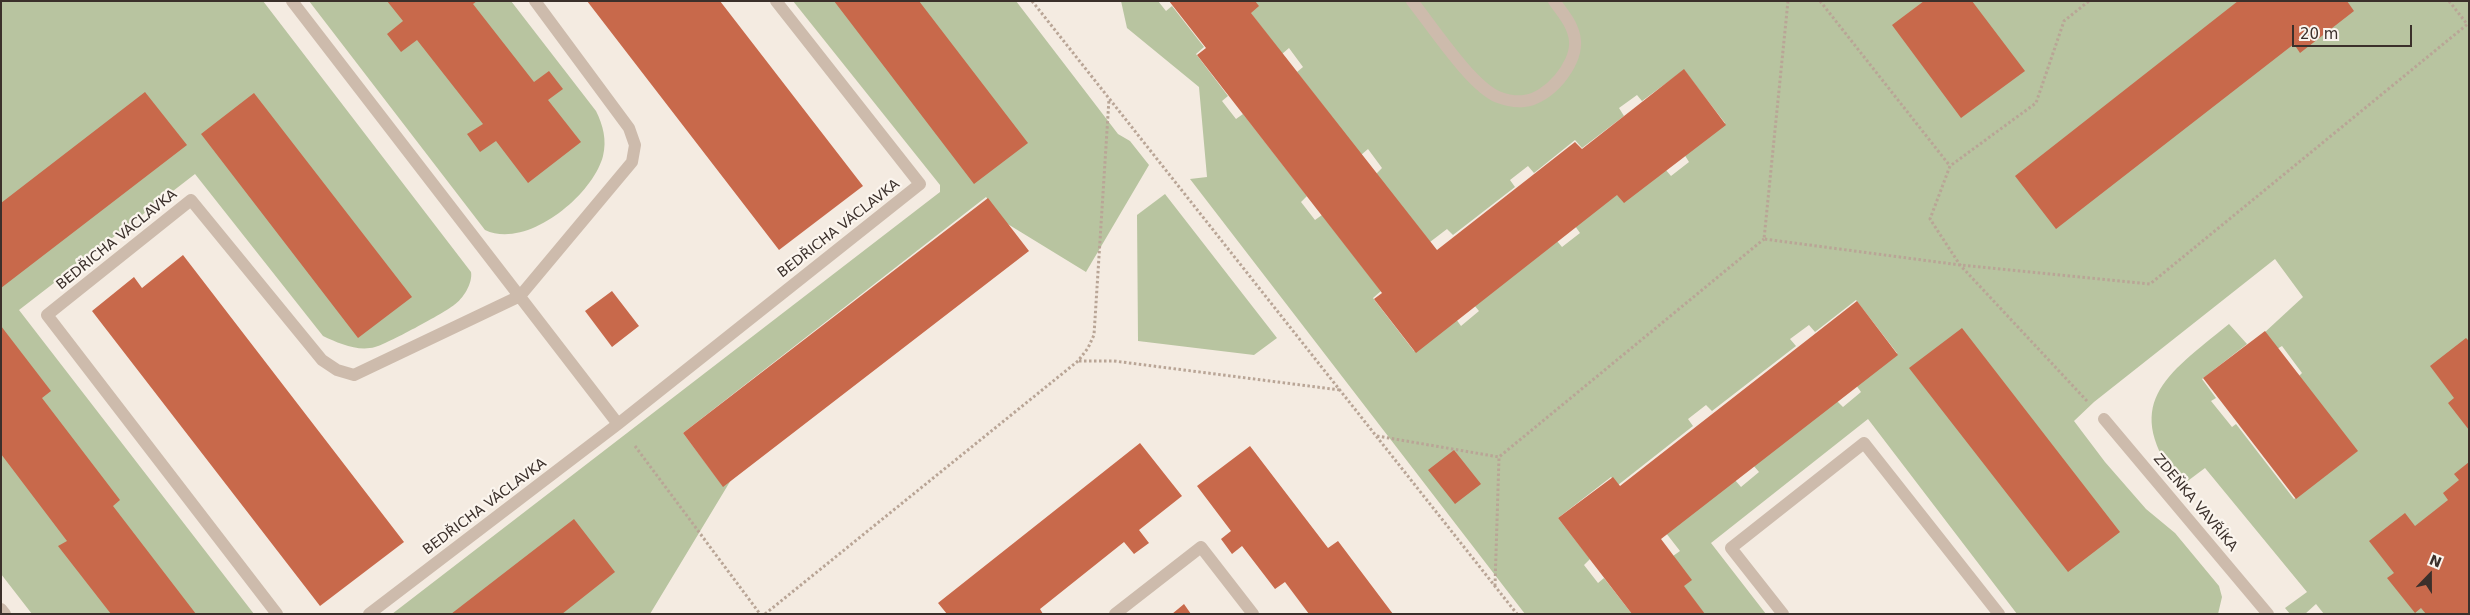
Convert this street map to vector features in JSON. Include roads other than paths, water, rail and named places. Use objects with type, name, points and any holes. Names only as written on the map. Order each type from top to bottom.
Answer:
[{"type":"street","points":[[292,1],[618,424]]},
{"type":"street","name":"BEDŘICHA VÁCLAVKA","points":[[278,614],[47,315],[191,200],[322,360],[337,370],[354,375],[520,296],[632,162],[635,145],[629,128],[535,1]]},
{"type":"street","name":"BEDŘICHA VÁCLAVKA","points":[[370,614],[618,424],[920,184],[776,1]]},
{"type":"street","points":[[1412,1],[1475,81],[1498,97],[1511,101],[1524,101],[1541,94],[1552,85],[1569,64],[1575,48],[1573,32],[1554,1]]},
{"type":"street","name":"ZDEŇKA VAVŘÍKA","points":[[2104,419],[2261,612]]},
{"type":"street","points":[[1783,614],[1731,548],[1864,443],[1999,614]]},
{"type":"street","points":[[1115,614],[1201,547],[1253,614]]},
{"type":"street","points":[[1,609],[5,614]]}]
